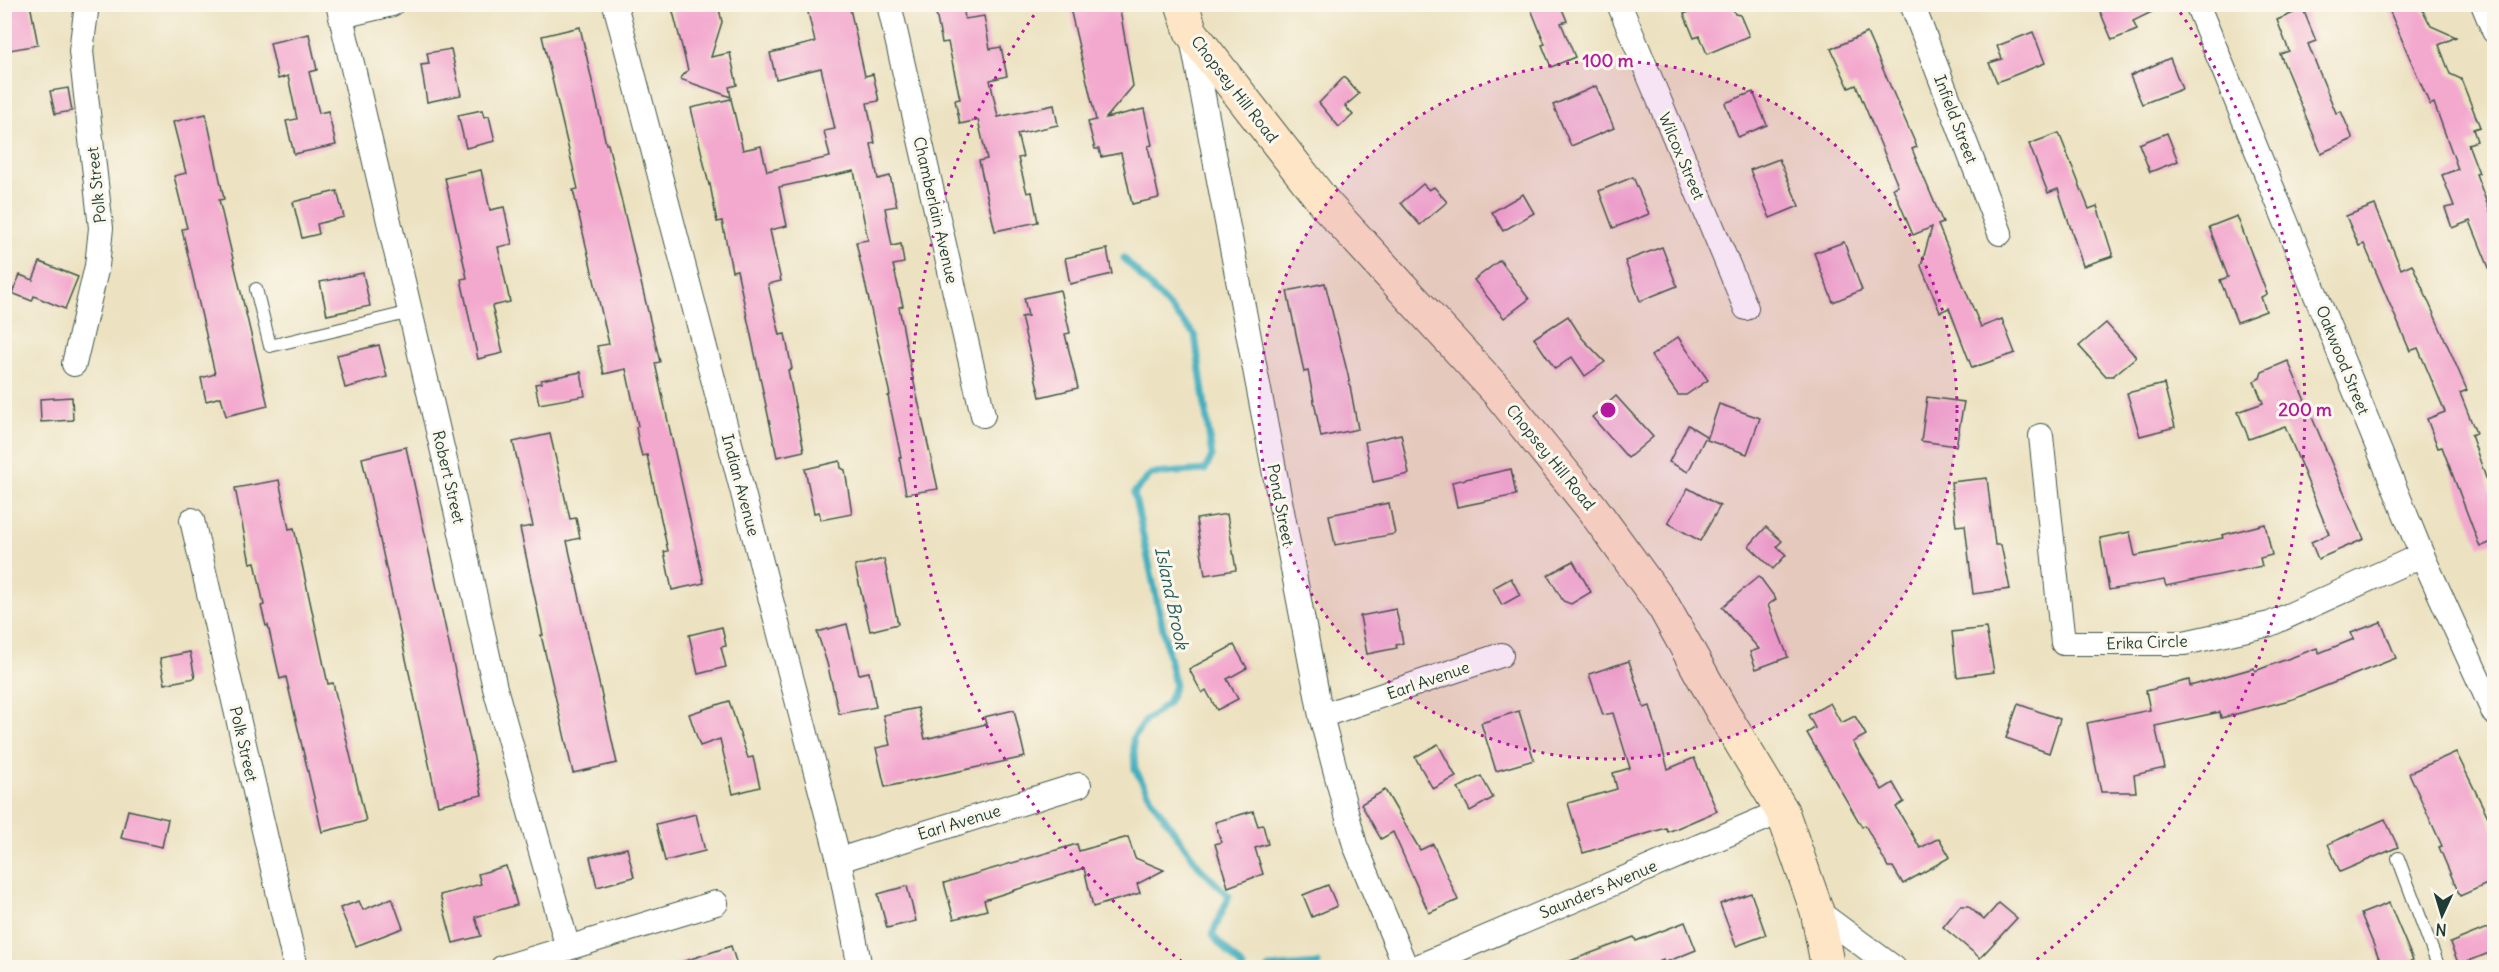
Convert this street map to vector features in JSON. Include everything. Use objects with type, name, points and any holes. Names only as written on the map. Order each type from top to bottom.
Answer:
[{"type":"street","name":"Polk Street","points":[[74,364],[97,266],[101,228],[81,51],[87,4]]},
{"type":"street","points":[[340,10],[393,4]]},
{"type":"street","name":"Indian Avenue","points":[[615,4],[839,860],[860,968]]},
{"type":"street","name":"Chamberlain Avenue","points":[[889,4],[983,415]]},
{"type":"street","name":"Wilcox Street","points":[[1619,4],[1746,308]]},
{"type":"street","name":"Oakwood Street","points":[[2197,4],[2422,555],[2490,687],[2494,713]]},
{"type":"street","points":[[2483,4],[2494,32]]},
{"type":"street","name":"Infield Street","points":[[1921,7],[2000,233]]},
{"type":"street","name":"Robert Street","points":[[340,10],[411,312],[495,688],[568,948]]},
{"type":"street","name":"Pond Street","points":[[1187,18],[1321,716],[1355,845],[1406,968]]},
{"type":"street","name":"Chopsey Hill Road","points":[[1187,18],[1326,205],[1498,392],[1592,507],[1664,607],[1723,713],[1782,811],[1817,911],[1828,968]]},
{"type":"street","name":"Erika Circle","points":[[2041,436],[2063,643],[2184,643],[2270,624],[2422,555]]},
{"type":"street","name":"Polk Street","points":[[192,520],[296,968]]},
{"type":"street","name":"Earl Avenue","points":[[1321,716],[1501,655]]},
{"type":"street","name":"Earl Avenue","points":[[839,860],[1079,785]]},
{"type":"street","name":"Saunders Avenue","points":[[1415,968],[1782,811]]},
{"type":"street","points":[[502,968],[716,903]]},
{"type":"street","points":[[1817,911],[1894,968]]},
{"type":"lane","points":[[256,290],[270,346],[411,312]]},
{"type":"lane","points":[[2398,858],[2439,968]]},
{"type":"building","points":[[30,4],[38,45],[10,50],[4,24],[4,6]]},
{"type":"building","points":[[671,4],[718,4],[722,22],[711,57],[730,53],[737,85],[729,87],[731,97],[680,79],[688,70]]},
{"type":"building","points":[[806,4],[849,4],[865,76],[873,74],[879,101],[867,103],[875,143],[871,144],[878,179],[890,176],[897,206],[885,208],[892,246],[901,244],[904,263],[893,265],[903,306],[899,307],[938,489],[906,494],[888,396],[890,395],[856,242],[868,240],[854,171],[779,187],[787,226],[770,230],[781,281],[768,284],[780,335],[785,334],[792,369],[788,370],[804,451],[777,457],[737,270],[732,271],[722,221],[717,222],[691,108],[731,99],[743,150],[761,146],[767,171],[830,157],[824,131],[835,129],[821,68],[776,79],[770,53],[815,42]]},
{"type":"building","points":[[934,4],[963,4],[965,19],[984,16],[990,49],[1001,47],[1007,76],[990,80],[998,117],[1054,105],[1058,125],[1017,134],[1023,157],[1018,158],[1027,193],[1032,192],[1038,222],[995,231],[979,161],[987,159],[978,120],[960,124],[955,100],[960,99],[948,42],[942,43]]},
{"type":"building","points":[[1069,4],[1119,4],[1133,86],[1106,118],[1144,109],[1152,145],[1148,146],[1159,198],[1132,204],[1121,153],[1101,157],[1099,149],[1095,149],[1088,122],[1096,120]]},
{"type":"building","points":[[1529,4],[1560,4],[1567,21],[1561,23],[1575,57],[1551,67],[1542,45],[1545,44]]},
{"type":"building","points":[[1707,4],[1731,4],[1735,14],[1740,15],[1749,36],[1707,54],[1700,36],[1694,38],[1684,14]]},
{"type":"building","points":[[2097,4],[2168,4],[2133,21],[2137,30],[2112,40]]},
{"type":"building","points":[[2387,5],[2420,5],[2431,26],[2456,37],[2439,45],[2450,74],[2461,79],[2480,127],[2473,129],[2477,141],[2468,144],[2479,173],[2476,174],[2494,222],[2494,280],[2470,221],[2452,228],[2445,208],[2454,206],[2442,175],[2458,169],[2434,103],[2430,105]]},
{"type":"building","points":[[2303,9],[2316,41],[2308,44],[2336,113],[2341,111],[2353,139],[2321,153],[2280,54],[2289,51],[2277,20]]},
{"type":"building","points":[[580,27],[606,144],[608,144],[660,362],[655,363],[704,583],[672,590],[664,552],[668,551],[647,455],[642,456],[639,445],[636,427],[638,426],[626,369],[604,374],[597,346],[609,344],[573,190],[578,189],[542,36]]},
{"type":"building","points":[[2033,32],[2045,63],[1997,82],[1989,63],[2002,59],[1997,46]]},
{"type":"building","points":[[1867,33],[1917,147],[1912,149],[1943,223],[1938,225],[1981,327],[2002,319],[2015,353],[1972,368],[1949,308],[1940,312],[1921,266],[1932,227],[1913,235],[1893,188],[1898,186],[1856,85],[1849,88],[1831,49]]},
{"type":"building","points":[[309,34],[317,70],[309,72],[319,113],[328,111],[336,145],[294,154],[286,121],[297,119],[288,76],[278,79],[270,43]]},
{"type":"building","points":[[451,49],[461,95],[427,102],[421,65],[429,64],[427,53]]},
{"type":"building","points":[[2170,58],[2182,89],[2142,104],[2130,76]]},
{"type":"building","points":[[1344,77],[1359,94],[1345,106],[1353,115],[1339,127],[1319,103]]},
{"type":"building","points":[[1596,86],[1614,128],[1571,146],[1553,105]]},
{"type":"building","points":[[68,88],[72,111],[55,114],[50,91]]},
{"type":"building","points":[[1753,92],[1767,125],[1738,137],[1725,103]]},
{"type":"building","points":[[482,110],[484,117],[489,116],[495,141],[466,148],[458,115]]},
{"type":"building","points":[[206,114],[224,199],[219,200],[268,406],[226,416],[221,397],[206,401],[201,378],[215,374],[182,229],[187,228],[174,176],[186,173],[173,122]]},
{"type":"building","points":[[2059,133],[2089,209],[2097,206],[2113,256],[2083,266],[2058,189],[2048,193],[2029,144]]},
{"type":"building","points":[[2167,133],[2178,161],[2150,172],[2139,144]]},
{"type":"building","points":[[1779,159],[1799,206],[1770,218],[1750,170]]},
{"type":"building","points":[[481,170],[490,210],[504,207],[512,244],[498,247],[510,302],[492,306],[503,353],[478,359],[461,279],[467,278],[445,178]]},
{"type":"building","points":[[1633,177],[1649,214],[1613,228],[1599,191]]},
{"type":"building","points":[[1423,184],[1429,190],[1434,187],[1447,202],[1420,225],[1401,203]]},
{"type":"building","points":[[337,191],[344,217],[317,224],[319,234],[302,238],[293,202]]},
{"type":"building","points":[[1523,194],[1534,213],[1503,231],[1492,212]]},
{"type":"building","points":[[2375,205],[2401,269],[2412,264],[2467,390],[2460,393],[2476,433],[2471,435],[2494,501],[2494,541],[2480,547],[2442,447],[2438,448],[2427,419],[2445,412],[2418,348],[2410,351],[2364,244],[2359,246],[2346,216]]},
{"type":"building","points":[[2237,216],[2267,294],[2261,297],[2266,311],[2237,322],[2220,280],[2228,277],[2209,227]]},
{"type":"building","points":[[1844,242],[1862,290],[1833,302],[1814,253]]},
{"type":"building","points":[[1662,247],[1677,286],[1640,301],[1625,261]]},
{"type":"building","points":[[1107,249],[1112,274],[1070,284],[1065,258]]},
{"type":"building","points":[[1500,260],[1529,299],[1504,318],[1474,280]]},
{"type":"building","points":[[40,262],[78,277],[65,309],[34,296],[32,301],[12,293],[20,275],[33,280]]},
{"type":"building","points":[[363,273],[370,306],[327,315],[320,282]]},
{"type":"building","points":[[1325,283],[1348,375],[1358,429],[1321,437],[1308,371],[1304,372],[1287,291]]},
{"type":"building","points":[[1060,290],[1070,333],[1065,334],[1078,388],[1040,397],[1021,317],[1028,316],[1024,298]]},
{"type":"building","points":[[1568,316],[1582,338],[1605,362],[1585,376],[1572,357],[1555,369],[1534,338]]},
{"type":"building","points":[[2106,323],[2136,357],[2113,376],[2106,376],[2079,346]]},
{"type":"building","points":[[1678,337],[1708,380],[1686,395],[1678,395],[1651,356]]},
{"type":"building","points":[[379,345],[387,377],[345,388],[337,355]]},
{"type":"building","points":[[2288,361],[2364,539],[2318,559],[2311,542],[2329,534],[2285,426],[2249,439],[2238,412],[2263,403],[2254,381],[2260,378],[2262,372]]},
{"type":"building","points":[[581,372],[585,396],[539,404],[535,384],[542,383],[541,380]]},
{"type":"building","points":[[2164,384],[2175,427],[2140,436],[2127,393]]},
{"type":"building","points":[[1616,396],[1653,437],[1628,458],[1592,417]]},
{"type":"building","points":[[72,397],[73,420],[41,422],[40,399]]},
{"type":"building","points":[[1927,397],[1964,402],[1956,446],[1921,441]]},
{"type":"building","points":[[1719,404],[1760,418],[1747,454],[1707,440]]},
{"type":"building","points":[[1688,425],[1706,436],[1688,472],[1669,462]]},
{"type":"building","points":[[550,434],[570,519],[576,518],[580,538],[567,541],[617,763],[573,773],[541,635],[543,635],[520,528],[533,526],[513,442]]},
{"type":"building","points":[[1401,434],[1409,474],[1373,482],[1365,442]]},
{"type":"building","points":[[406,447],[482,795],[438,805],[362,458]]},
{"type":"building","points":[[840,461],[841,468],[845,470],[852,514],[821,520],[819,512],[814,513],[805,469]]},
{"type":"building","points":[[1511,469],[1516,495],[1457,507],[1452,482]]},
{"type":"building","points":[[1987,478],[1995,545],[2001,545],[2010,589],[1973,594],[1965,525],[1956,526],[1951,482]]},
{"type":"building","points":[[279,480],[289,529],[294,528],[328,684],[333,683],[366,821],[322,832],[286,677],[280,679],[268,625],[266,626],[261,606],[264,605],[255,562],[250,563],[235,488]]},
{"type":"building","points":[[1688,488],[1720,506],[1700,541],[1668,523]]},
{"type":"building","points":[[1389,503],[1395,534],[1335,545],[1329,515]]},
{"type":"building","points":[[1227,514],[1236,570],[1205,575],[1196,519]]},
{"type":"building","points":[[2265,524],[2272,555],[2260,558],[2262,566],[2166,586],[2164,580],[2109,590],[2100,538],[2130,532],[2135,556],[2223,538],[2222,535]]},
{"type":"building","points":[[1766,527],[1782,541],[1777,546],[1786,555],[1773,569],[1749,546]]},
{"type":"building","points":[[884,559],[898,624],[870,631],[855,566]]},
{"type":"building","points":[[1573,561],[1591,592],[1571,604],[1563,601],[1548,575]]},
{"type":"building","points":[[1759,576],[1776,599],[1768,605],[1788,657],[1756,669],[1750,652],[1759,649],[1722,607]]},
{"type":"building","points":[[1511,578],[1520,595],[1502,605],[1493,588]]},
{"type":"building","points":[[1396,609],[1403,643],[1396,645],[1397,648],[1367,654],[1360,616]]},
{"type":"building","points":[[2381,622],[2396,658],[2293,699],[2221,718],[2220,712],[2155,726],[2165,768],[2134,775],[2136,792],[2101,792],[2087,723],[2150,710],[2146,691],[2189,680],[2190,686],[2254,668],[2255,671],[2317,648],[2319,653],[2354,639],[2351,633]]},
{"type":"building","points":[[847,624],[859,674],[869,672],[876,707],[839,714],[817,632]]},
{"type":"building","points":[[722,627],[726,646],[721,647],[726,667],[698,674],[689,635]]},
{"type":"building","points":[[1986,628],[1994,672],[1957,677],[1952,632]]},
{"type":"building","points":[[1234,645],[1247,668],[1227,679],[1238,699],[1217,710],[1206,690],[1202,693],[1189,669]]},
{"type":"building","points":[[190,652],[195,678],[165,684],[160,658]]},
{"type":"building","points":[[1629,661],[1644,708],[1650,706],[1668,769],[1694,758],[1717,811],[1668,832],[1666,828],[1583,853],[1568,803],[1617,789],[1613,773],[1630,768],[1613,713],[1603,715],[1589,674]]},
{"type":"building","points":[[729,701],[748,758],[753,757],[760,787],[733,794],[720,739],[700,746],[689,714]]},
{"type":"building","points":[[1830,703],[1841,723],[1855,716],[1866,735],[1853,742],[1882,790],[1893,783],[1904,802],[1896,807],[1920,848],[1939,838],[1950,857],[1903,884],[1893,867],[1888,867],[1865,825],[1862,827],[1807,733],[1815,728],[1808,715]]},
{"type":"building","points":[[2018,704],[2060,719],[2049,753],[2006,738]]},
{"type":"building","points":[[918,708],[925,739],[986,724],[984,717],[1014,710],[1025,757],[885,787],[876,748],[890,745],[883,715]]},
{"type":"building","points":[[1519,711],[1534,760],[1496,771],[1481,723]]},
{"type":"building","points":[[1438,744],[1456,777],[1433,789],[1415,757]]},
{"type":"building","points":[[2456,752],[2494,829],[2494,881],[2460,896],[2439,847],[2442,846],[2409,773]]},
{"type":"building","points":[[1481,776],[1493,798],[1470,811],[1458,788]]},
{"type":"building","points":[[1385,790],[1420,850],[1433,844],[1458,900],[1429,913],[1393,832],[1381,839],[1361,804]]},
{"type":"building","points":[[128,810],[168,819],[162,847],[121,838]]},
{"type":"building","points":[[1253,811],[1258,826],[1263,825],[1268,844],[1255,848],[1263,874],[1228,887],[1215,844],[1221,842],[1215,822]]},
{"type":"building","points":[[696,814],[705,851],[665,861],[656,824]]},
{"type":"building","points":[[2385,819],[2398,847],[2340,872],[2328,844]]},
{"type":"building","points":[[1128,837],[1135,858],[1164,870],[1137,884],[1140,893],[1093,907],[1084,868],[984,900],[987,910],[954,919],[944,883],[1077,844],[1079,851]]},
{"type":"building","points":[[627,848],[634,877],[597,887],[590,857]]},
{"type":"building","points":[[506,866],[517,905],[475,917],[481,936],[453,943],[440,895],[481,884],[478,874]]},
{"type":"building","points":[[1328,885],[1337,906],[1312,917],[1303,895]]},
{"type":"building","points":[[907,886],[916,921],[887,928],[878,894]]},
{"type":"building","points":[[1751,893],[1766,935],[1736,946],[1720,904]]},
{"type":"building","points":[[392,898],[403,928],[356,946],[340,908],[359,901],[363,910]]},
{"type":"building","points":[[1999,903],[2017,918],[1980,958],[1943,927],[1960,906],[1968,906],[1984,920]]},
{"type":"building","points":[[2389,903],[2413,960],[2397,968],[2383,968],[2361,914]]},
{"type":"building","points":[[1685,922],[1696,950],[1664,963],[1663,960],[1645,968],[1559,968],[1559,965],[1634,937],[1636,941]]},
{"type":"building","points":[[2494,925],[2494,951],[2459,965],[2450,943]]},
{"type":"building","points":[[731,946],[738,968],[675,968],[675,964]]},
{"type":"waterway","name":"Island Brook","points":[[1124,258],[1195,335],[1212,456],[1205,470],[1151,474],[1134,493],[1175,685],[1168,703],[1146,720],[1133,738],[1135,769],[1154,803],[1201,869],[1229,896],[1212,935],[1243,968]]},
{"type":"waterway","name":"Island Brook","points":[[1269,968],[1318,964]]}]
